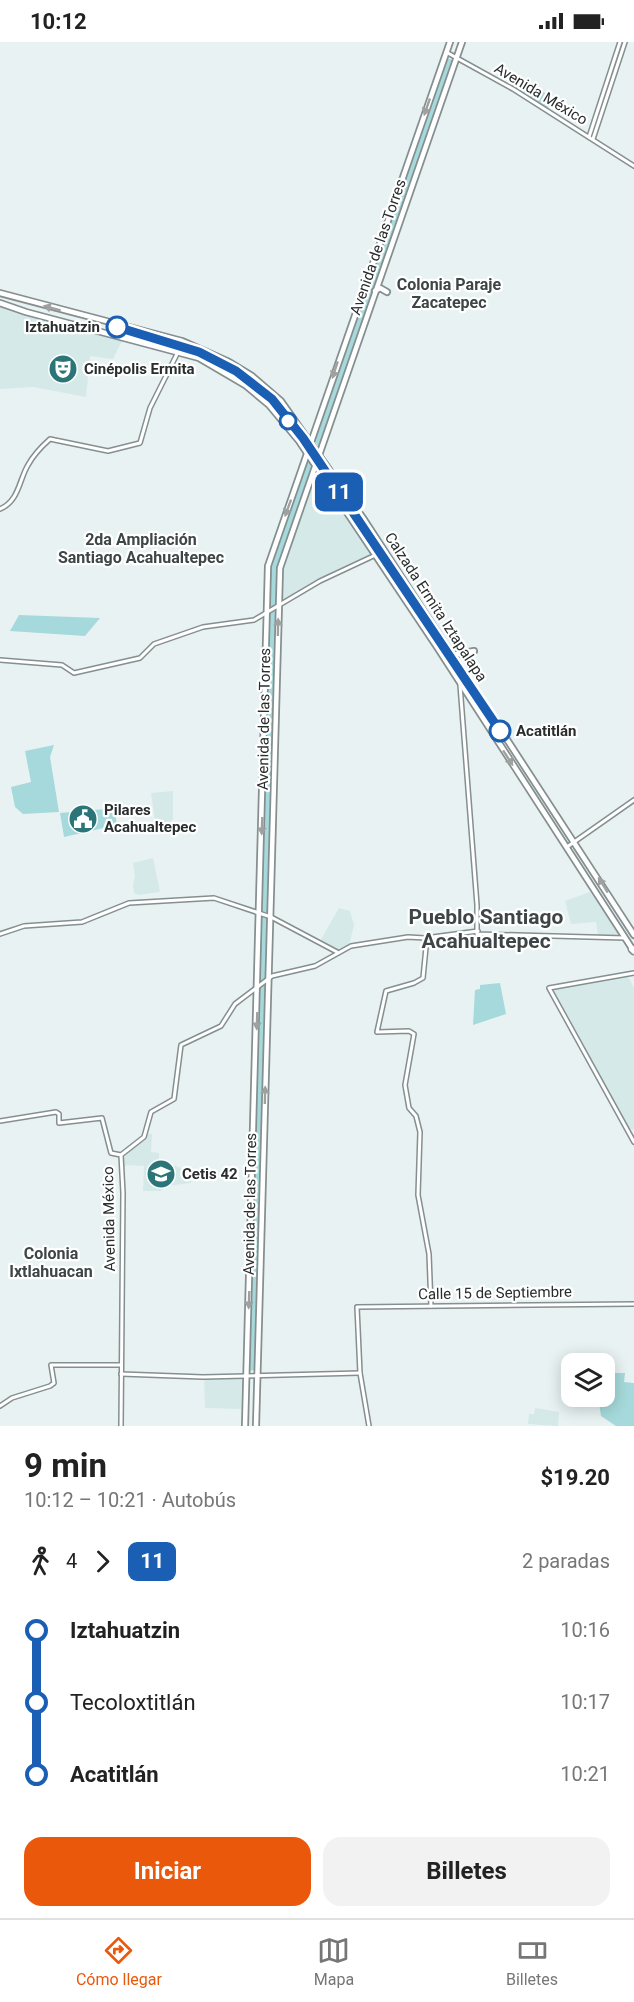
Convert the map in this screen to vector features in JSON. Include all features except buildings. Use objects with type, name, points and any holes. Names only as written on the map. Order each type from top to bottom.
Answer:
[{"type":"main road","points":[[450,42],[454,47],[461,44]]},
{"type":"main road","name":"Avenida de las Torres","points":[[245,1426],[270,557],[450,42]]},
{"type":"main road","name":"Avenida de las Torres","points":[[256,1426],[281,561],[461,44]]},
{"type":"main road","points":[[442,63],[449,62],[453,68]]},
{"type":"main road","points":[[375,291],[381,288],[387,292]]},
{"type":"main road","name":"Calzada Ermita Iztapalapa","points":[[0,293],[182,341],[229,362],[273,393],[319,453],[634,935]]},
{"type":"main road","name":"Calzada Ermita Iztapalapa","points":[[0,303],[202,359],[223,370],[269,405],[306,453],[376,556],[634,951]]},
{"type":"main road","points":[[347,335],[350,342],[357,343]]},
{"type":"main road","points":[[342,348],[349,347],[353,354]]},
{"type":"main road","points":[[202,359],[205,351]]},
{"type":"main road","points":[[223,370],[229,362]]},
{"type":"main road","points":[[430,637],[438,632]]},
{"type":"main road","points":[[453,655],[474,651]]},
{"type":"main road","points":[[476,709],[485,704]]},
{"type":"main road","points":[[264,764],[274,764]]},
{"type":"street","points":[[591,138],[620,42]]},
{"type":"street","points":[[591,138],[625,42]]},
{"type":"street","name":"Avenida México","points":[[446,52],[634,166]]},
{"type":"street","points":[[0,509],[8,505],[23,481],[32,458],[50,439],[108,451],[140,443],[150,408],[178,351]]},
{"type":"street","points":[[0,660],[62,665],[74,673],[140,658],[154,644],[203,627],[249,621],[268,613],[320,581],[384,551]]},
{"type":"street","points":[[460,683],[477,933]]},
{"type":"street","points":[[567,847],[634,800]]},
{"type":"street","points":[[0,934],[24,926],[82,922],[129,903],[214,898],[271,917],[338,953]]},
{"type":"street","points":[[269,978],[315,966],[351,946],[408,937],[477,933],[626,938]]},
{"type":"street","points":[[427,937],[423,978],[386,991],[377,1032],[409,1031],[414,1034],[405,1081],[409,1108],[416,1116],[420,1132],[418,1195],[429,1254],[431,1306]]},
{"type":"street","points":[[634,973],[549,988],[634,1142]]},
{"type":"street","name":"Avenida México","points":[[121,1426],[123,1193],[121,1155],[144,1137],[151,1112],[174,1100],[181,1044],[221,1026],[235,1004],[269,978]]},
{"type":"street","points":[[0,1121],[56,1112],[59,1114],[59,1123],[102,1118],[111,1154],[121,1155]]},
{"type":"street","points":[[629,1132],[634,1132]]},
{"type":"street","name":"Calle 15 de Septiembre","points":[[360,1373],[357,1307],[634,1304]]},
{"type":"street","points":[[0,1406],[54,1383],[51,1365],[121,1365]]},
{"type":"street","points":[[121,1374],[246,1376],[360,1373],[369,1426]]},
{"type":"shaded area","points":[[447,58],[452,60],[319,447],[314,440]]},
{"type":"shaded area","points":[[515,74],[553,98],[547,110],[516,91]]},
{"type":"shaded area","points":[[0,306],[42,320],[122,341],[113,359],[90,356],[86,397],[33,387],[0,389]]},
{"type":"shaded area","points":[[307,457],[312,466],[279,563],[277,604],[269,608],[271,561]]},
{"type":"shaded area","points":[[315,473],[371,556],[344,567],[281,602],[282,566]]},
{"type":"shaded area","points":[[278,609],[272,762],[266,762],[269,614]]},
{"type":"shaded area","points":[[19,615],[100,618],[85,636],[10,631]]},
{"type":"shaded area","points":[[54,745],[50,757],[59,812],[23,814],[15,807],[11,787],[31,782],[25,751]]},
{"type":"shaded area","points":[[266,766],[273,766],[268,913],[262,911]]},
{"type":"shaded area","points":[[173,791],[173,819],[167,827],[156,828],[151,793]]},
{"type":"shaded area","points":[[106,809],[108,813],[115,813],[117,825],[64,837],[60,813]]},
{"type":"shaded area","points":[[153,858],[160,892],[138,895],[134,893],[133,863]]},
{"type":"shaded area","points":[[590,892],[618,934],[617,936],[598,935],[596,922],[571,924],[565,901]]},
{"type":"shaded area","points":[[339,908],[350,911],[354,925],[349,945],[338,951],[320,941]]},
{"type":"shaded area","points":[[261,916],[269,918],[268,975],[260,982]]},
{"type":"shaded area","points":[[628,976],[634,988],[634,1129],[630,1129],[553,989]]},
{"type":"shaded area","points":[[500,983],[506,1014],[473,1025],[475,990],[480,989],[480,985]]},
{"type":"shaded area","points":[[266,984],[255,1370],[248,1371],[260,989]]},
{"type":"shaded area","points":[[148,1134],[152,1134],[151,1152],[159,1153],[159,1161],[198,1173],[191,1178],[191,1183],[167,1186],[160,1191],[143,1191],[144,1166],[127,1165],[123,1168],[124,1155],[146,1139]]},
{"type":"shaded area","points":[[615,1373],[625,1373],[624,1382],[634,1383],[634,1426],[616,1426],[601,1416],[600,1407],[615,1407]]},
{"type":"shaded area","points":[[242,1377],[241,1409],[205,1408],[204,1378]]},
{"type":"shaded area","points":[[535,1408],[559,1412],[558,1426],[528,1424],[529,1414],[534,1414]]},
{"type":"bus line","name":"11","points":[[117,327],[212,358],[236,371],[272,399],[303,438],[485,712],[500,731]]},
{"type":"place","name":"Iztahuatzin","points":[[117,327]]},
{"type":"place","name":"Cinépolis Ermita","points":[[63,369]]},
{"type":"place","name":"Acatitlán","points":[[500,731]]},
{"type":"place","name":"Pilares Acahualtepec","points":[[83,819]]},
{"type":"place","name":"Cetis 42","points":[[161,1174]]},
{"type":"district","name":"Colonia Paraje Zacatepec","points":[[449,293]]},
{"type":"district","name":"2da Ampliación Santiago Acahualtepec","points":[[141,548]]},
{"type":"district","name":"Pueblo Santiago Acahualtepec","points":[[486,929]]},
{"type":"district","name":"Colonia Ixtlahuacan","points":[[51,1262]]}]
